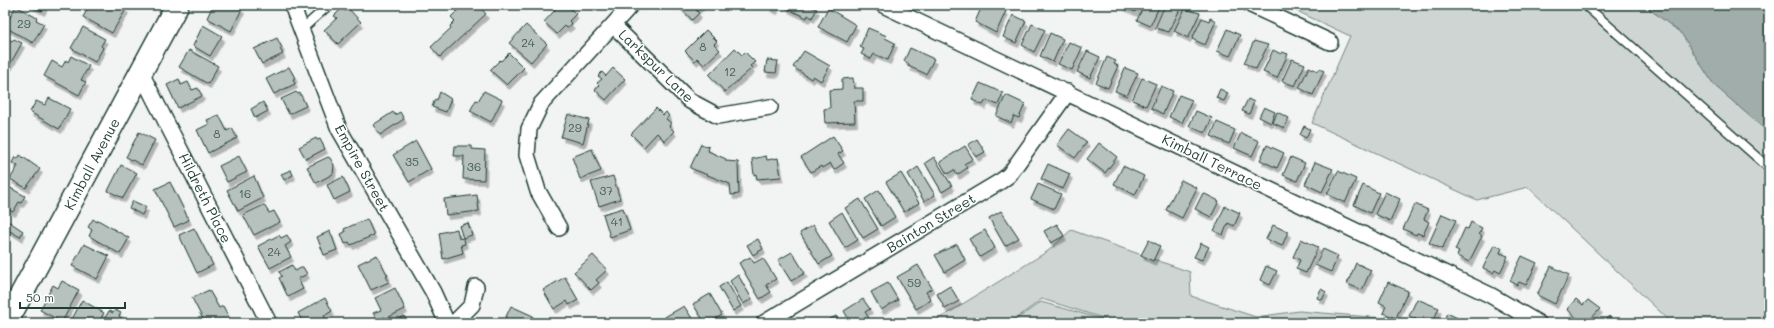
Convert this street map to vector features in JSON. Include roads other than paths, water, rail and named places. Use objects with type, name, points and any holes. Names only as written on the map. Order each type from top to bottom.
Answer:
[{"type":"street","name":"Kimball Avenue","points":[[10,322],[177,5]]},
{"type":"street","name":"Empire Street","points":[[292,5],[339,129],[433,292],[447,323]]},
{"type":"street","points":[[558,228],[538,191],[527,155],[529,129],[541,104],[631,5]]},
{"type":"street","name":"Kimball Terrace","points":[[883,5],[1068,92],[1270,191],[1490,295],[1538,323]]},
{"type":"street","points":[[1251,5],[1330,42]]},
{"type":"street","name":"Larkspur Lane","points":[[613,25],[690,101],[718,116],[770,107]]},
{"type":"street","name":"Hildreth Place","points":[[141,73],[270,323]]},
{"type":"street","name":"Bainton Street","points":[[764,323],[1009,175],[1068,92]]},
{"type":"street","points":[[454,323],[472,305],[476,287]]},
{"type":"lane","points":[[301,30],[329,5]]},
{"type":"lane","points":[[1586,5],[1769,168]]}]
